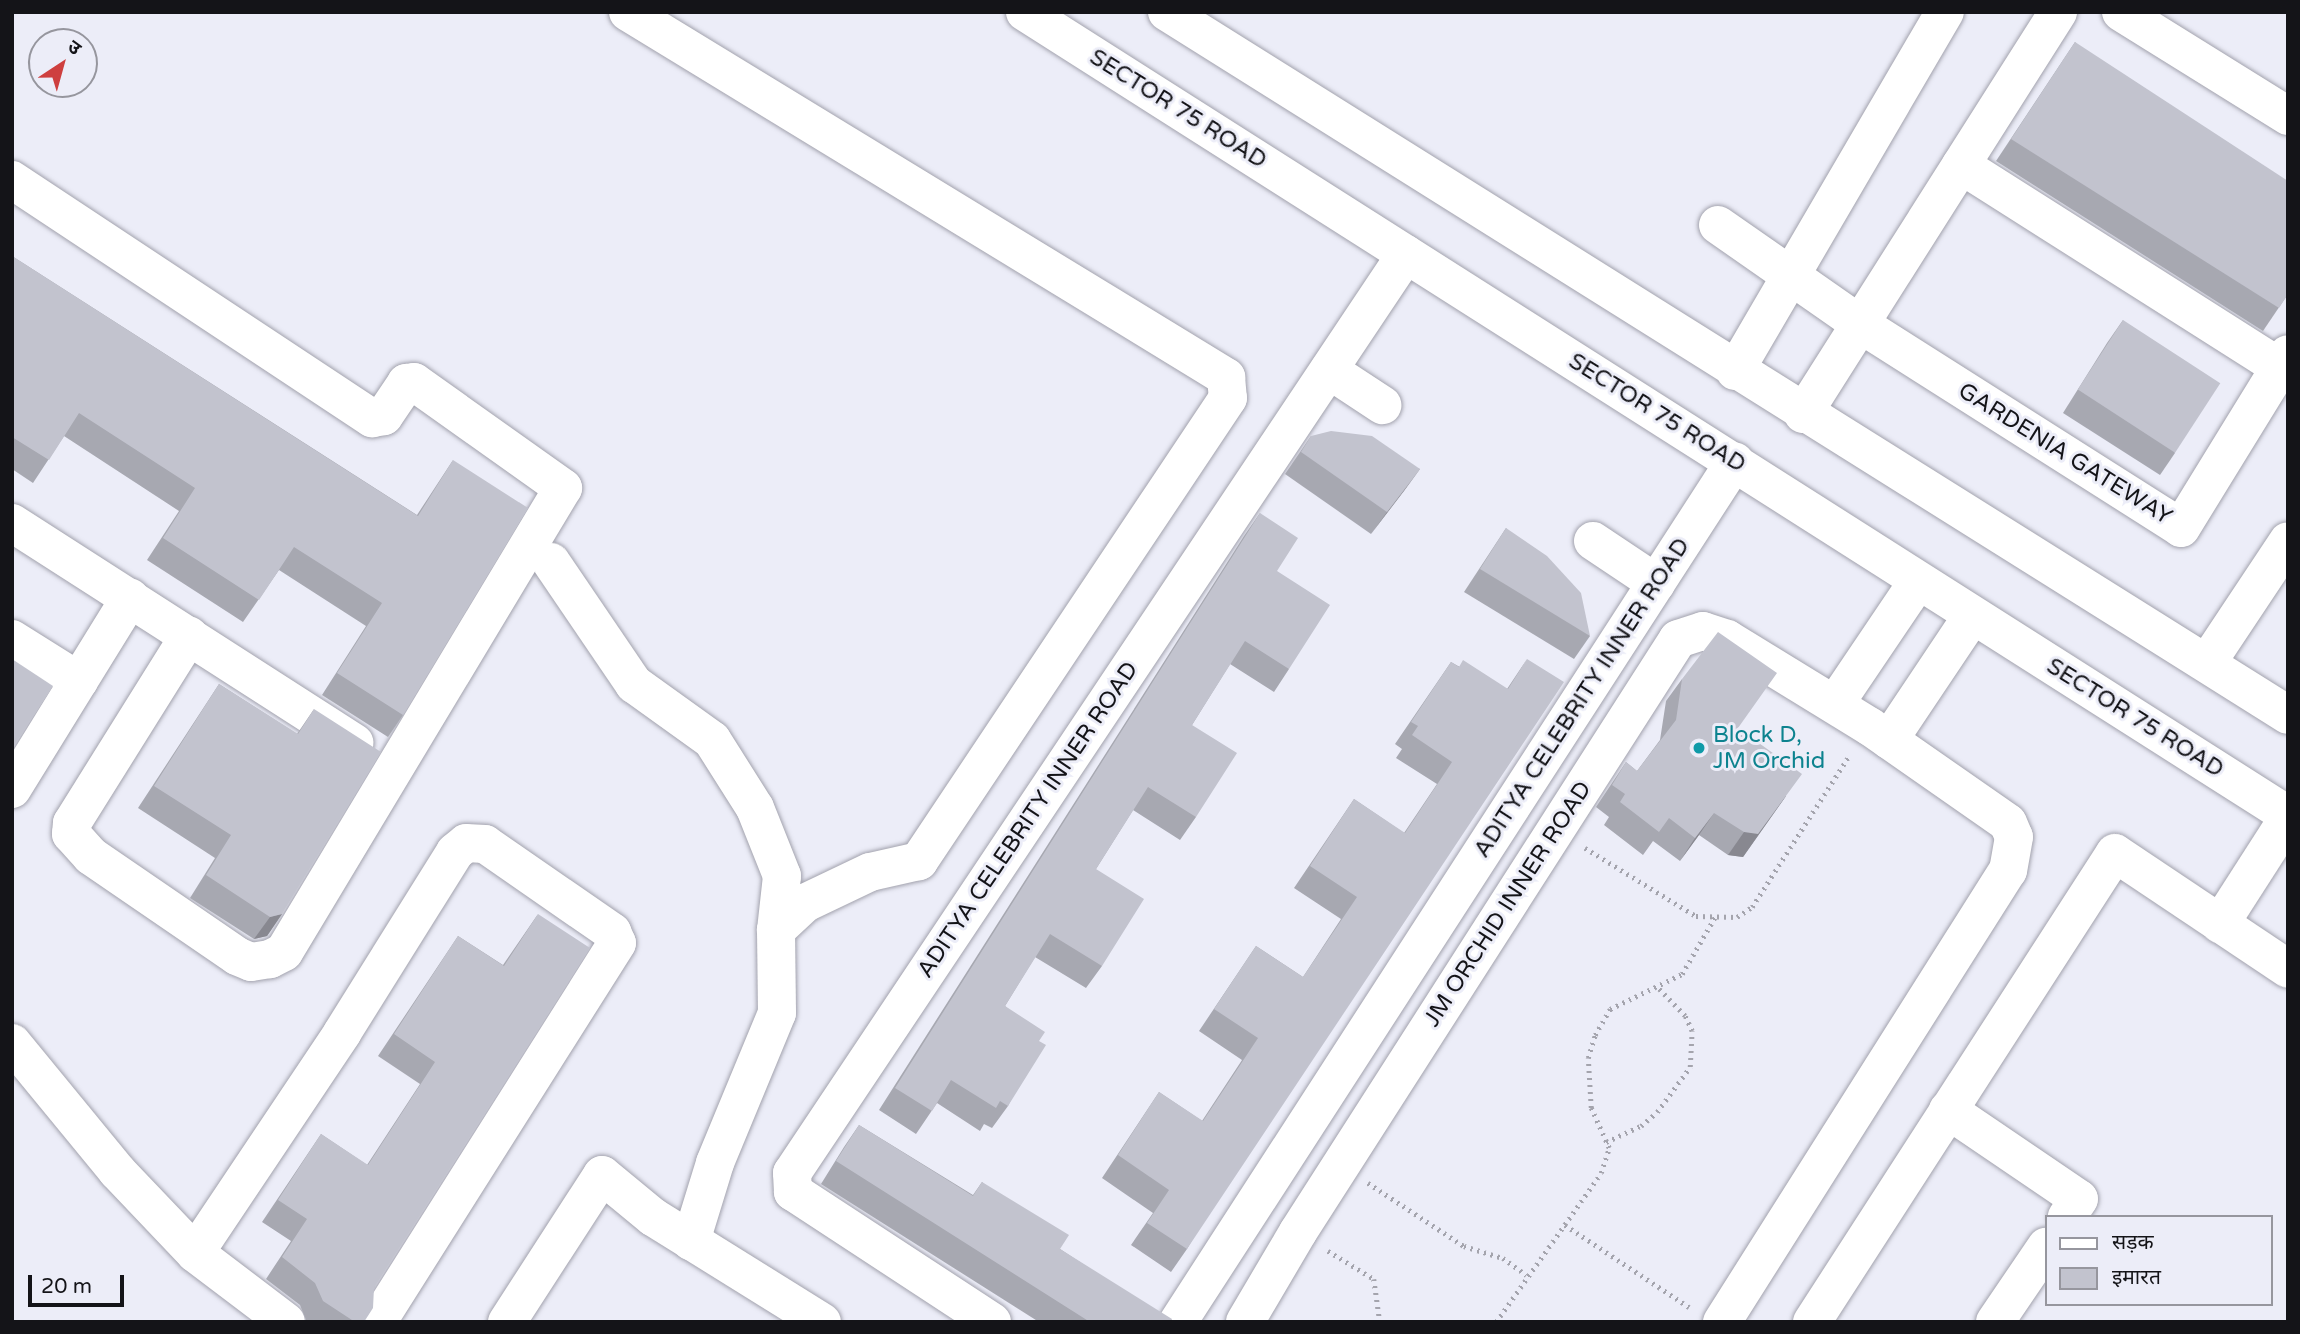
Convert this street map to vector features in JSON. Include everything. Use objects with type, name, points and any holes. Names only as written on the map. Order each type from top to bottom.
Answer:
[{"type":"street","points":[[628,12],[1226,377],[1228,398],[919,861],[870,872],[805,902],[776,930]]},
{"type":"street","name":"SECTOR 75 ROAD","points":[[1025,12],[1735,461],[2288,817]]},
{"type":"street","points":[[1167,12],[1803,414],[2288,715]]},
{"type":"street","points":[[1735,371],[1945,12]]},
{"type":"street","points":[[1803,414],[2058,12]]},
{"type":"street","points":[[2121,12],[2288,116]]},
{"type":"street","name":"GARDENIA GATEWAY","points":[[1718,225],[1860,324],[2181,528],[2284,361],[1961,164]]},
{"type":"street","points":[[12,180],[372,418],[378,420],[388,413],[411,381],[563,488],[284,952],[251,962],[237,956],[91,856],[71,834],[72,823],[189,636]]},
{"type":"street","name":"ADITYA CELEBRITY INNER ROAD","points":[[992,1322],[944,1310],[793,1192],[792,1173],[1406,254]]},
{"type":"street","points":[[1329,370],[1382,405]]},
{"type":"street","name":"ADITYA CELEBRITY INNER ROAD","points":[[1178,1322],[1735,461]]},
{"type":"street","points":[[12,523],[395,768]]},
{"type":"street","points":[[1593,541],[1657,583]]},
{"type":"street","points":[[2207,663],[2288,541]]},
{"type":"street","points":[[551,562],[634,684],[712,740],[755,808],[782,876],[776,930],[777,1013],[715,1163],[691,1241]]},
{"type":"street","points":[[1835,704],[1918,581]]},
{"type":"street","points":[[12,789],[130,598]]},
{"type":"street","points":[[1879,733],[1972,616]]},
{"type":"street","name":"JM ORCHID INNER ROAD","points":[[1245,1322],[1340,1165],[1678,639],[1690,632],[1715,633],[1879,733],[2008,823],[2014,854],[2001,881],[1711,1318]]},
{"type":"street","points":[[12,639],[79,681]]},
{"type":"street","points":[[2220,924],[2288,817]]},
{"type":"street","points":[[195,1252],[342,1033],[455,852],[466,843],[485,844],[612,932],[617,943],[377,1322]]},
{"type":"street","points":[[1812,1322],[2115,853],[2288,969]]},
{"type":"street","points":[[12,1043],[117,1171],[195,1252],[286,1322]]},
{"type":"street","points":[[1948,1110],[2079,1199],[2068,1215]]},
{"type":"street","points":[[507,1322],[601,1175],[691,1241],[822,1322]]},
{"type":"street","points":[[1995,1322],[2044,1250]]},
{"type":"path","points":[[1555,830],[1696,916],[1737,917],[1752,907],[1879,733]]},
{"type":"path","points":[[1496,1322],[1526,1275],[1533,1271],[1601,1172],[1609,1148],[1591,1108],[1588,1058],[1595,1035],[1610,1009],[1682,974],[1715,917]]},
{"type":"path","points":[[1606,1142],[1641,1126],[1657,1112],[1690,1067],[1692,1031],[1685,1016],[1658,988]]},
{"type":"path","points":[[1340,1165],[1464,1246],[1503,1258],[1526,1275]]},
{"type":"path","points":[[1564,1225],[1711,1318]]},
{"type":"path","points":[[1298,1232],[1374,1279],[1380,1322]]},
{"type":"building","points":[[2075,42],[2288,181],[2288,294],[2279,308],[2011,139]]},
{"type":"building","points":[[12,256],[418,516],[453,460],[528,508],[403,715],[337,673],[382,603],[294,547],[259,600],[163,538],[195,488],[79,413],[49,460],[12,437]]},
{"type":"building","points":[[2123,320],[2220,383],[2175,453],[2078,390]]},
{"type":"building","points":[[1331,431],[1372,436],[1420,469],[1387,512],[1301,452],[1311,436]]},
{"type":"building","points":[[1260,513],[1298,538],[1277,571],[1330,605],[1289,669],[1245,641],[1192,725],[1237,753],[1196,817],[1148,787],[1096,869],[1144,899],[1102,966],[1050,934],[1005,1006],[1045,1032],[1039,1041],[1046,1045],[1008,1106],[1000,1101],[996,1108],[951,1080],[932,1111],[895,1088]]},
{"type":"building","points":[[1506,528],[1547,556],[1581,593],[1590,636],[1480,569]]},
{"type":"building","name":"Block D, JM Orchid","points":[[1718,632],[1777,673],[1738,728],[1802,774],[1758,834],[1744,832],[1714,813],[1695,838],[1669,818],[1659,832],[1620,802],[1625,794],[1612,785],[1626,762],[1637,771],[1676,720],[1682,679]]},
{"type":"building","points":[[12,659],[53,686],[12,749]]},
{"type":"building","points":[[1527,659],[1564,682],[1187,1249],[1147,1223],[1169,1190],[1118,1155],[1159,1092],[1203,1121],[1258,1038],[1214,1009],[1256,946],[1303,977],[1357,897],[1310,866],[1354,799],[1405,833],[1452,762],[1412,735],[1418,726],[1411,722],[1451,662],[1459,667],[1463,660],[1508,689]]},
{"type":"building","points":[[219,684],[298,734],[314,709],[381,752],[282,914],[270,917],[206,875],[231,835],[154,786]]},
{"type":"building","points":[[538,914],[590,948],[374,1288],[373,1308],[364,1322],[355,1322],[323,1301],[315,1283],[282,1257],[307,1219],[278,1200],[321,1134],[368,1165],[435,1062],[394,1034],[458,936],[504,966]]},
{"type":"building","points":[[859,1125],[973,1196],[982,1182],[1069,1235],[1060,1249],[1172,1319],[1171,1322],[1090,1322],[836,1161]]},
{"type":"place","name":"Block D, JM Orchid","points":[[1699,748]]}]
